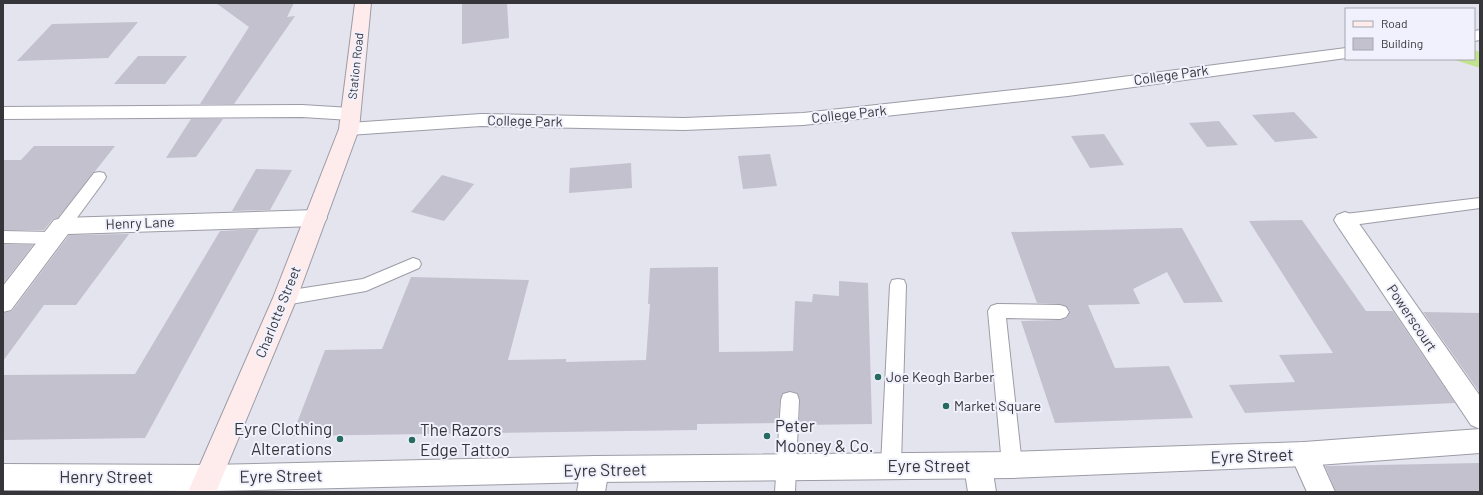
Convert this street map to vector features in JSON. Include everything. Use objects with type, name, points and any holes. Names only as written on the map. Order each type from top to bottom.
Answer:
[{"type":"main road","name":"Station Road","points":[[350,121],[363,3]]},
{"type":"main road","name":"Charlotte Street","points":[[205,485],[285,298],[296,265],[316,218],[350,121]]},
{"type":"street","name":"College Park","points":[[3,113],[302,112],[350,121],[481,120],[684,124],[803,119],[1068,90],[1345,53]]},
{"type":"street","name":"Henry Lane","points":[[57,232],[316,218]]},
{"type":"street","name":"Powerscourt","points":[[1345,220],[1480,416]]},
{"type":"street","points":[[3,303],[57,232]]},
{"type":"street","name":"Eyre Street","points":[[205,485],[785,480],[891,465],[1012,466],[1304,454],[1480,441]]},
{"type":"street","points":[[1304,454],[1321,492]]},
{"type":"street","points":[[978,466],[982,492]]},
{"type":"street","name":"Henry Street","points":[[3,477],[205,485]]},
{"type":"lane","points":[[3,238],[57,232],[99,177]]},
{"type":"lane","points":[[1345,220],[1480,203]]},
{"type":"lane","points":[[285,298],[366,285],[413,264]]},
{"type":"lane","points":[[891,465],[898,284]]},
{"type":"lane","points":[[1012,466],[997,311],[1060,312]]},
{"type":"lane","points":[[785,480],[790,400]]},
{"type":"green space","points":[[1475,50],[1480,52],[1480,68],[1455,60],[1475,60]]},
{"type":"building","points":[[216,3],[294,3],[287,17],[295,16],[234,104],[200,104],[249,27]]},
{"type":"building","points":[[462,3],[507,3],[509,38],[462,44]]},
{"type":"building","points":[[138,22],[108,58],[17,61],[52,24]]},
{"type":"building","points":[[138,56],[187,56],[165,84],[114,84]]},
{"type":"building","points":[[1294,112],[1318,138],[1275,142],[1252,115]]},
{"type":"building","points":[[191,119],[223,119],[196,157],[166,158]]},
{"type":"building","points":[[1219,121],[1238,145],[1207,147],[1189,123]]},
{"type":"building","points":[[1104,134],[1124,165],[1090,168],[1071,136]]},
{"type":"building","points":[[34,146],[115,146],[58,218],[53,219],[44,230],[3,230],[3,160],[21,160]]},
{"type":"building","points":[[770,154],[777,186],[743,189],[738,156]]},
{"type":"building","points":[[631,163],[632,188],[569,193],[570,168]]},
{"type":"building","points":[[256,169],[292,170],[270,210],[232,211]]},
{"type":"building","points":[[442,175],[474,184],[444,221],[411,212]]},
{"type":"building","points":[[1302,220],[1366,311],[1393,311],[1455,403],[1245,413],[1229,385],[1295,382],[1279,355],[1333,353],[1249,221]]},
{"type":"building","points":[[1182,228],[1223,302],[1184,303],[1167,272],[1133,289],[1140,304],[1088,305],[1115,368],[1169,366],[1193,418],[1055,423],[1021,321],[1060,320],[1067,318],[1070,311],[1066,306],[1060,304],[1037,303],[1011,232]]},
{"type":"building","points":[[259,229],[145,438],[3,440],[3,375],[135,374],[220,231]]},
{"type":"building","points":[[129,234],[76,305],[44,305],[3,361],[3,313],[12,311],[69,235]]},
{"type":"building","points":[[3,244],[33,245],[3,284]]},
{"type":"building","points":[[718,267],[719,352],[793,351],[795,301],[812,302],[813,294],[839,296],[839,281],[868,283],[872,424],[799,425],[800,400],[797,393],[790,391],[782,394],[778,423],[697,424],[697,430],[292,436],[325,350],[382,349],[411,277],[529,280],[508,360],[566,359],[566,362],[646,360],[650,304],[648,304],[650,268]]},
{"type":"building","points":[[1423,312],[1480,313],[1480,393]]},
{"type":"building","points":[[1480,463],[1480,492],[1336,492],[1325,466]]},
{"type":"place","name":"Joe Keogh Barber","points":[[878,377]]},
{"type":"place","name":"Market Square","points":[[946,406]]},
{"type":"place","name":"Peter Mooney & Co.","points":[[767,436]]},
{"type":"place","name":"Eyre Clothing Alterations","points":[[340,439]]},
{"type":"place","name":"The Razors Edge Tattoo","points":[[412,440]]}]
